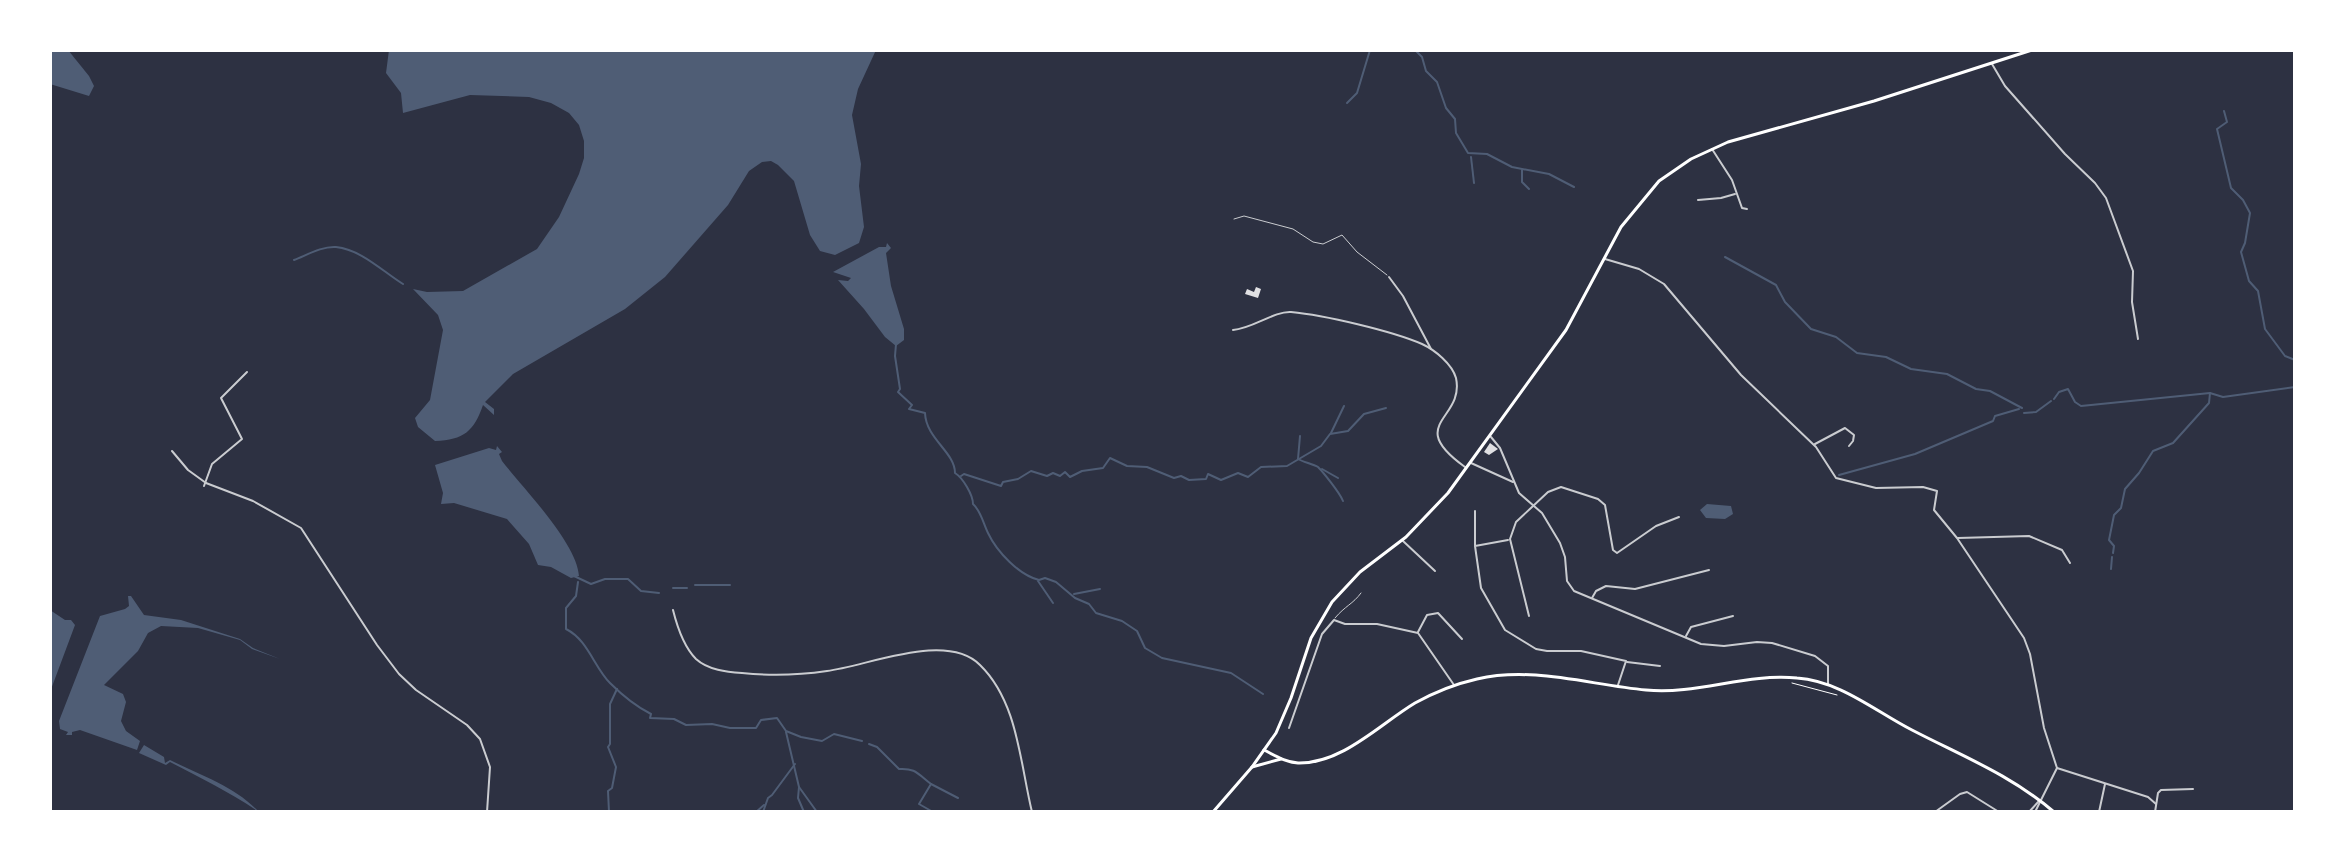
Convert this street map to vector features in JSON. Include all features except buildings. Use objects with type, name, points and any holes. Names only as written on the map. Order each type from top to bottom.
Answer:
[{"type":"main road","points":[[1213,812],[1264,750],[1284,714],[1319,622],[1340,592],[1430,514],[1566,330],[1621,227],[1650,190],[1669,172],[1711,148],[2032,50]]},
{"type":"main road","points":[[1264,750],[1296,763],[1324,759],[1354,744],[1416,703],[1454,685],[1511,674],[1648,690],[1685,690],[1777,677],[1798,678],[1828,685],[2005,775],[2054,812]]},
{"type":"main road","points":[[1252,767],[1281,759]]},
{"type":"street","points":[[1991,63],[2005,86],[2106,198],[2133,271],[2132,302],[2138,339]]},
{"type":"street","points":[[1711,148],[1732,180],[1742,208],[1747,209]]},
{"type":"street","points":[[1698,200],[1736,193]]},
{"type":"street","points":[[1604,259],[1629,265],[1664,284],[1741,375],[1814,444],[1840,480],[1876,488],[1935,489],[1938,494],[1933,508],[1957,538],[2024,638],[2030,654],[2041,714],[2057,768],[2035,812]]},
{"type":"street","points":[[1389,277],[1403,296],[1431,350]]},
{"type":"street","points":[[1233,330],[1291,312],[1359,325],[1420,343],[1449,365],[1456,384],[1455,395],[1440,424],[1438,439],[1445,452],[1466,468]]},
{"type":"street","points":[[205,484],[214,462],[242,439],[221,401],[247,372]]},
{"type":"street","points":[[1814,444],[1845,428],[1854,435],[1849,446]]},
{"type":"street","points":[[1489,436],[1500,448],[1519,493],[1542,513],[1563,548],[1570,588],[1713,647],[1757,642],[1804,652],[1826,662],[1830,677],[1828,685]]},
{"type":"street","points":[[172,451],[205,484],[253,501],[301,528],[399,674],[416,690],[467,725],[480,739],[490,767],[487,812]]},
{"type":"street","points":[[1470,462],[1514,483]]},
{"type":"street","points":[[1529,616],[1510,539],[1516,522],[1548,492],[1561,487],[1598,499],[1607,511],[1613,550],[1617,553],[1656,526],[1679,517]]},
{"type":"street","points":[[1475,511],[1475,546],[1481,588],[1505,630],[1536,649],[1581,651],[1645,666],[1660,666]]},
{"type":"street","points":[[1957,538],[2029,536],[2062,550],[2070,563]]},
{"type":"street","points":[[1475,546],[1510,539]]},
{"type":"street","points":[[1402,540],[1435,571]]},
{"type":"street","points":[[1591,599],[1596,591],[1606,586],[1635,589],[1709,570]]},
{"type":"street","points":[[673,610],[695,658],[713,668],[734,672],[759,675],[825,672],[897,655],[952,650],[969,656],[989,676],[1012,717],[1032,812]]},
{"type":"street","points":[[1418,633],[1427,615],[1434,612],[1462,639]]},
{"type":"street","points":[[1685,637],[1691,627],[1733,616]]},
{"type":"street","points":[[1289,728],[1322,634],[1334,620],[1345,624],[1377,624],[1418,633],[1454,685]]},
{"type":"street","points":[[1617,686],[1626,661]]},
{"type":"street","points":[[2057,768],[2148,797],[2156,804]]},
{"type":"street","points":[[2099,812],[2106,783]]},
{"type":"street","points":[[2155,812],[2161,790],[2193,789]]},
{"type":"street","points":[[1935,812],[1967,792],[1999,812]]},
{"type":"street","points":[[2029,812],[2040,800]]},
{"type":"lane","points":[[1234,219],[1244,216],[1293,229],[1313,242],[1323,244],[1342,235],[1357,252],[1389,277]]},
{"type":"lane","points":[[1334,620],[1346,604],[1355,601],[1361,593]]},
{"type":"path","points":[[1783,683],[1808,686],[1843,697]]},
{"type":"water","points":[[50,50],[68,50],[94,86],[89,96],[50,84]]},
{"type":"water","points":[[389,50],[876,50],[858,89],[852,115],[861,164],[859,186],[864,227],[859,243],[835,255],[820,251],[810,235],[794,181],[778,165],[771,161],[762,162],[749,171],[728,205],[665,277],[625,309],[513,374],[485,402],[494,409],[494,415],[483,405],[472,428],[453,439],[435,441],[418,427],[415,418],[430,400],[443,330],[438,315],[413,289],[427,292],[463,291],[537,249],[559,217],[579,174],[584,158],[584,141],[579,125],[569,113],[551,103],[529,97],[470,95],[403,113],[401,93],[386,73]]},
{"type":"water","points":[[887,243],[891,248],[886,253],[891,286],[904,329],[904,340],[896,346],[838,280],[848,281],[851,278],[833,272],[879,247],[886,247]]},
{"type":"water","points":[[497,446],[502,452],[499,454],[502,461],[559,532],[576,563],[579,576],[571,578],[551,567],[538,565],[529,544],[507,519],[454,503],[441,504],[443,493],[435,465],[489,448],[496,450]]},
{"type":"water","points":[[1707,504],[1731,506],[1733,514],[1725,519],[1706,518],[1700,510]]},
{"type":"water","points":[[128,596],[144,615],[181,620],[240,639],[280,659],[252,649],[240,640],[198,628],[161,626],[148,633],[138,651],[104,685],[123,694],[126,702],[121,721],[126,731],[140,741],[137,750],[80,730],[66,735],[68,732],[60,729],[59,721],[100,616],[125,609],[129,606]]},
{"type":"water","points":[[50,610],[75,625],[50,692]]},
{"type":"water","points":[[144,745],[164,757],[165,763],[170,760],[205,776],[250,803],[259,812],[170,762],[166,765],[139,753]]},
{"type":"waterway","points":[[1347,103],[1357,93],[1370,50]]},
{"type":"waterway","points":[[1415,50],[1422,57],[1426,71],[1437,82],[1446,108],[1455,119],[1456,133],[1468,153],[1487,154],[1512,167],[1549,174],[1574,187]]},
{"type":"waterway","points":[[2224,111],[2227,122],[2217,129],[2231,188],[2250,213],[2241,252],[2249,281],[2258,291],[2265,329],[2285,356],[2295,360]]},
{"type":"waterway","points":[[1471,157],[1474,183]]},
{"type":"waterway","points":[[1522,170],[1522,182],[1529,189]]},
{"type":"waterway","points":[[294,260],[336,247],[363,257],[403,284]]},
{"type":"waterway","points":[[1725,257],[1776,285],[1785,302],[1811,329],[1836,337],[1857,353],[1886,357],[1911,369],[1947,374],[2022,408]]},
{"type":"waterway","points":[[896,344],[898,392],[912,405],[909,409],[925,413],[930,430],[950,458],[955,473],[967,487],[992,540],[1009,562],[1031,577],[1056,582],[1075,598],[1089,604],[1096,613],[1122,621],[1137,631],[1145,648],[1162,658],[1231,673],[1263,694]]},
{"type":"waterway","points":[[2054,399],[2059,392],[2068,389],[2081,406],[2210,393],[2223,397],[2295,387]]},
{"type":"waterway","points":[[2113,553],[2114,546],[2109,540],[2114,515],[2121,508],[2125,489],[2153,451],[2173,443],[2209,403],[2210,393]]},
{"type":"waterway","points":[[2024,413],[2036,412],[2051,401]]},
{"type":"waterway","points":[[1331,433],[1344,406]]},
{"type":"waterway","points":[[961,476],[964,474],[1001,486],[1003,482],[1018,479],[1031,471],[1047,476],[1053,473],[1060,476],[1065,472],[1070,477],[1082,471],[1103,468],[1110,458],[1127,466],[1147,467],[1174,478],[1206,479],[1208,474],[1221,480],[1238,473],[1248,477],[1261,467],[1287,466],[1321,446],[1330,434],[1348,431],[1364,414],[1386,408]]},
{"type":"waterway","points":[[1839,475],[1915,454],[1993,421],[1995,416],[2019,409]]},
{"type":"waterway","points":[[1298,459],[1300,436]]},
{"type":"waterway","points":[[1298,459],[1318,467],[1343,501]]},
{"type":"waterway","points":[[1322,469],[1338,478]]},
{"type":"waterway","points":[[2111,569],[2112,557]]},
{"type":"waterway","points":[[574,576],[591,584],[605,579],[628,579],[641,591],[659,593]]},
{"type":"waterway","points":[[1038,581],[1053,603]]},
{"type":"waterway","points":[[578,582],[576,596],[566,608],[566,629],[580,640],[604,677],[629,700],[651,714],[650,718],[674,719],[686,725],[712,724],[730,728],[756,728],[761,720],[777,718],[786,731],[801,737],[822,741],[834,734],[862,741]]},
{"type":"waterway","points":[[695,585],[730,585]]},
{"type":"waterway","points":[[673,588],[687,588]]},
{"type":"waterway","points":[[1074,594],[1100,589]]},
{"type":"waterway","points":[[609,812],[608,791],[612,788],[616,767],[608,747],[610,704],[617,689]]},
{"type":"waterway","points":[[786,732],[799,787],[798,798],[804,812]]},
{"type":"waterway","points":[[869,744],[877,747],[899,769],[912,770],[931,784],[919,804],[933,812]]},
{"type":"waterway","points":[[763,812],[768,798],[795,764]]},
{"type":"waterway","points":[[931,784],[958,798]]},
{"type":"waterway","points":[[799,787],[817,812]]},
{"type":"waterway","points":[[756,812],[764,805]]}]
